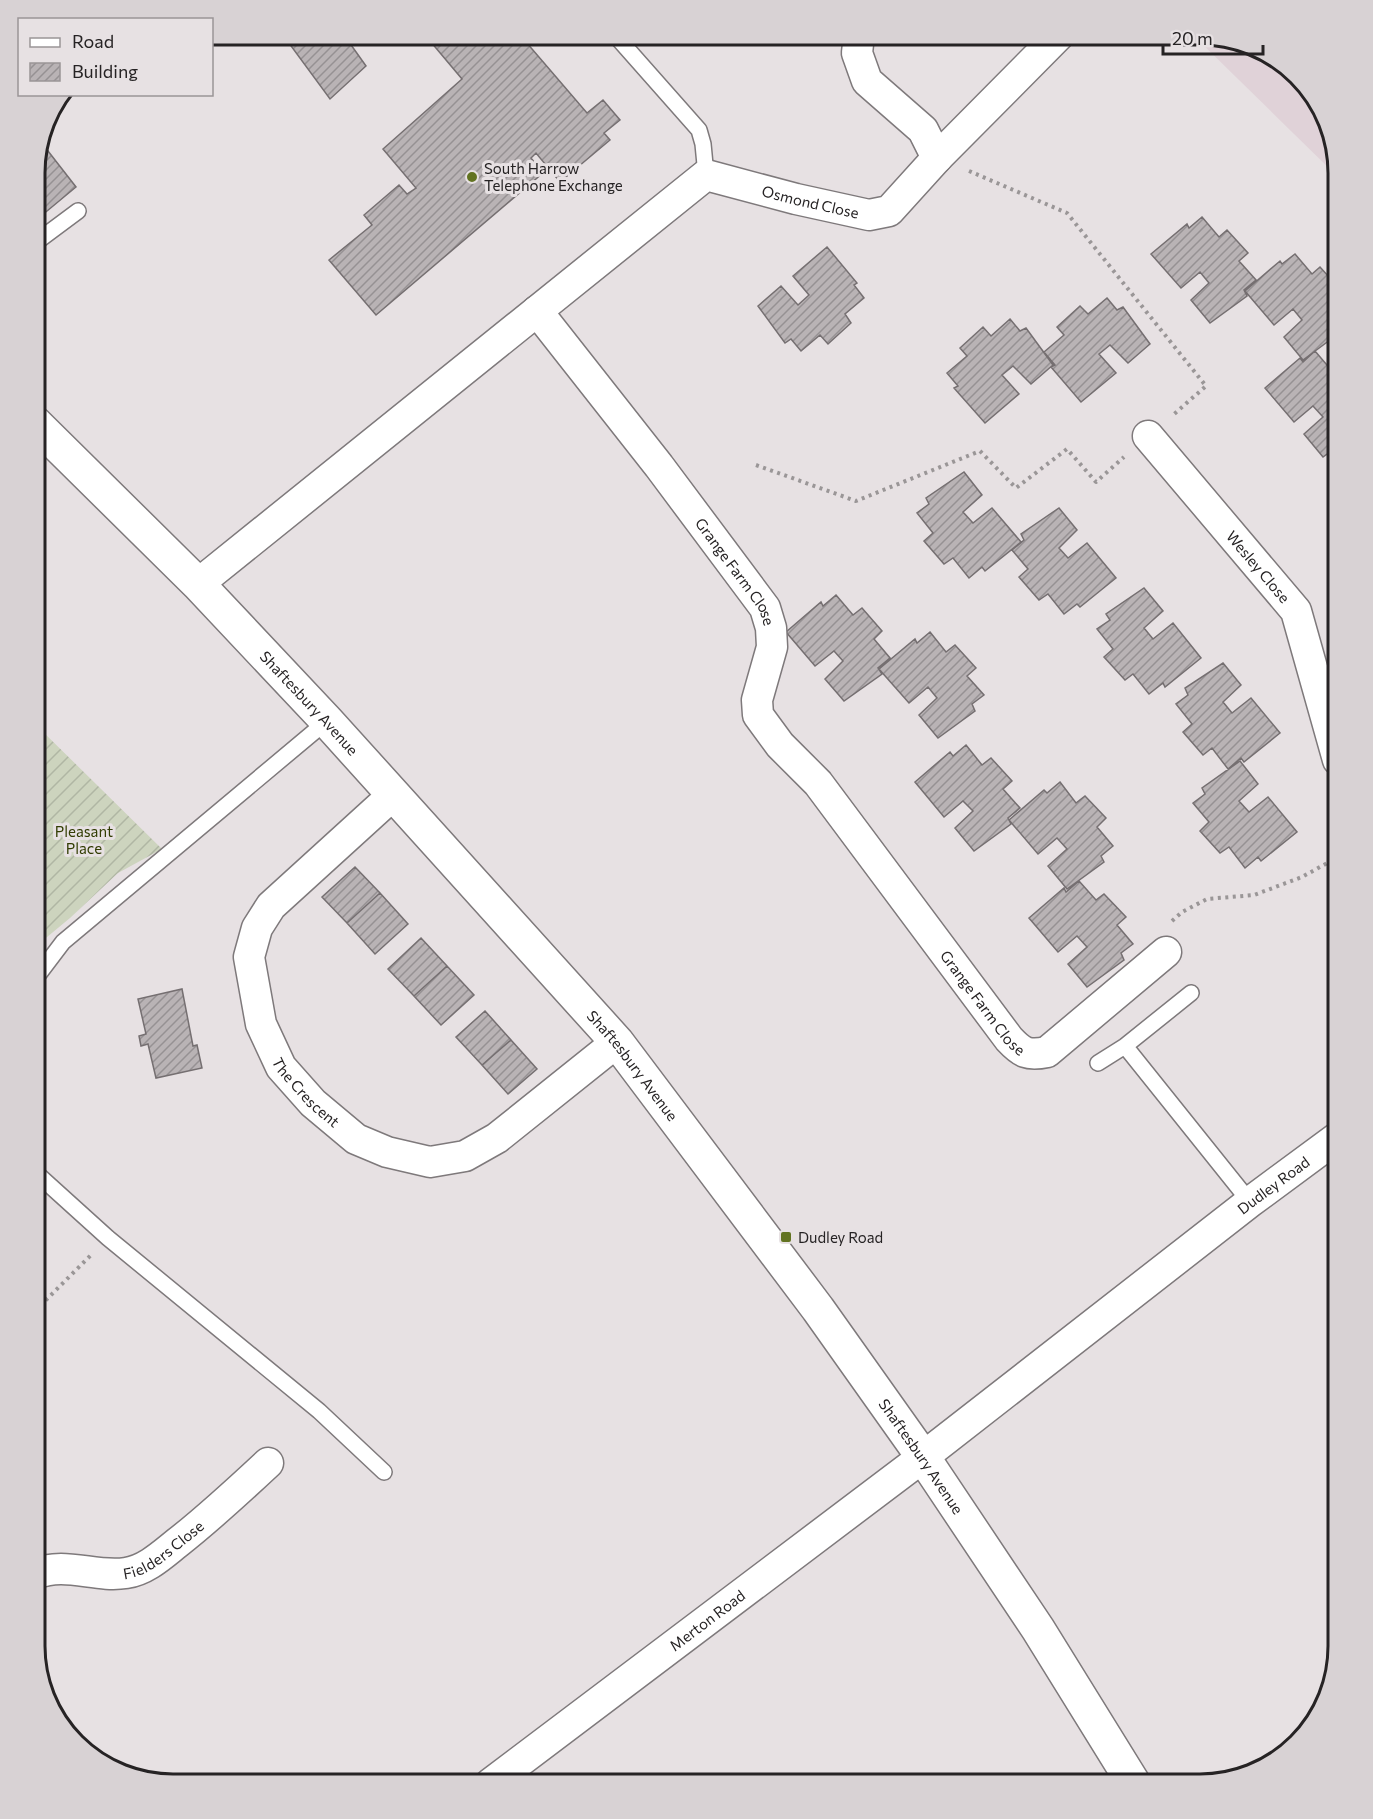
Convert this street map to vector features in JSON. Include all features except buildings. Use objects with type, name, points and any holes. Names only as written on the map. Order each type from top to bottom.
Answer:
[{"type":"street","points":[[857,45],[857,53],[867,81],[923,130],[938,158]]},
{"type":"street","name":"Osmond Close","points":[[706,175],[796,199],[869,215],[889,211],[1049,45]]},
{"type":"street","points":[[198,584],[706,175]]},
{"type":"street","name":"Grange Farm Close","points":[[537,311],[659,466],[765,608],[771,628],[772,647],[757,700],[758,715],[780,745],[818,783],[1020,1051],[1034,1055],[1047,1052],[1166,952]]},
{"type":"street","name":"Shaftesbury Avenue","points":[[45,433],[198,584],[327,721],[617,1042],[818,1309],[923,1457],[1038,1629],[1127,1774]]},
{"type":"street","name":"Wesley Close","points":[[1148,436],[1296,611],[1328,721]]},
{"type":"street","name":"The Crescent","points":[[393,795],[271,906],[256,928],[249,957],[261,1024],[281,1067],[313,1103],[356,1139],[387,1152],[430,1162],[465,1156],[497,1138],[617,1042]]},
{"type":"street","name":"Dudley Road","points":[[923,1457],[1328,1144]]},
{"type":"street","name":"Merton Road","points":[[505,1774],[923,1457]]},
{"type":"street","name":"Fielders Close","points":[[45,1570],[75,1569],[103,1574],[127,1573],[150,1564],[213,1515],[268,1463]]},
{"type":"lane","points":[[624,45],[699,130],[703,144],[706,175]]},
{"type":"lane","points":[[45,236],[78,211]]},
{"type":"lane","points":[[45,966],[63,942],[327,721]]},
{"type":"lane","points":[[1098,1063],[1125,1046],[1191,993]]},
{"type":"lane","points":[[1125,1046],[1250,1203]]},
{"type":"lane","points":[[45,1181],[108,1238],[319,1412],[384,1472]]},
{"type":"path","points":[[756,465],[856,501],[980,451],[1016,488],[1068,449],[1096,482],[1206,386],[1067,213],[938,158]]},
{"type":"path","points":[[1166,952],[1170,923],[1182,912],[1207,899],[1254,896],[1302,877],[1328,863]]},
{"type":"path","points":[[45,1300],[108,1238]]},
{"type":"shaded area","points":[[1203,45],[1225,47],[1249,55],[1264,62],[1290,83],[1315,117],[1326,148],[1328,167]]},
{"type":"green space","name":"Pleasant Place","points":[[45,734],[162,849],[118,873],[45,939]]},
{"type":"place","name":"South Harrow Telephone Exchange","points":[[472,177]]},
{"type":"place","name":"Dudley Road","points":[[786,1237]]}]
